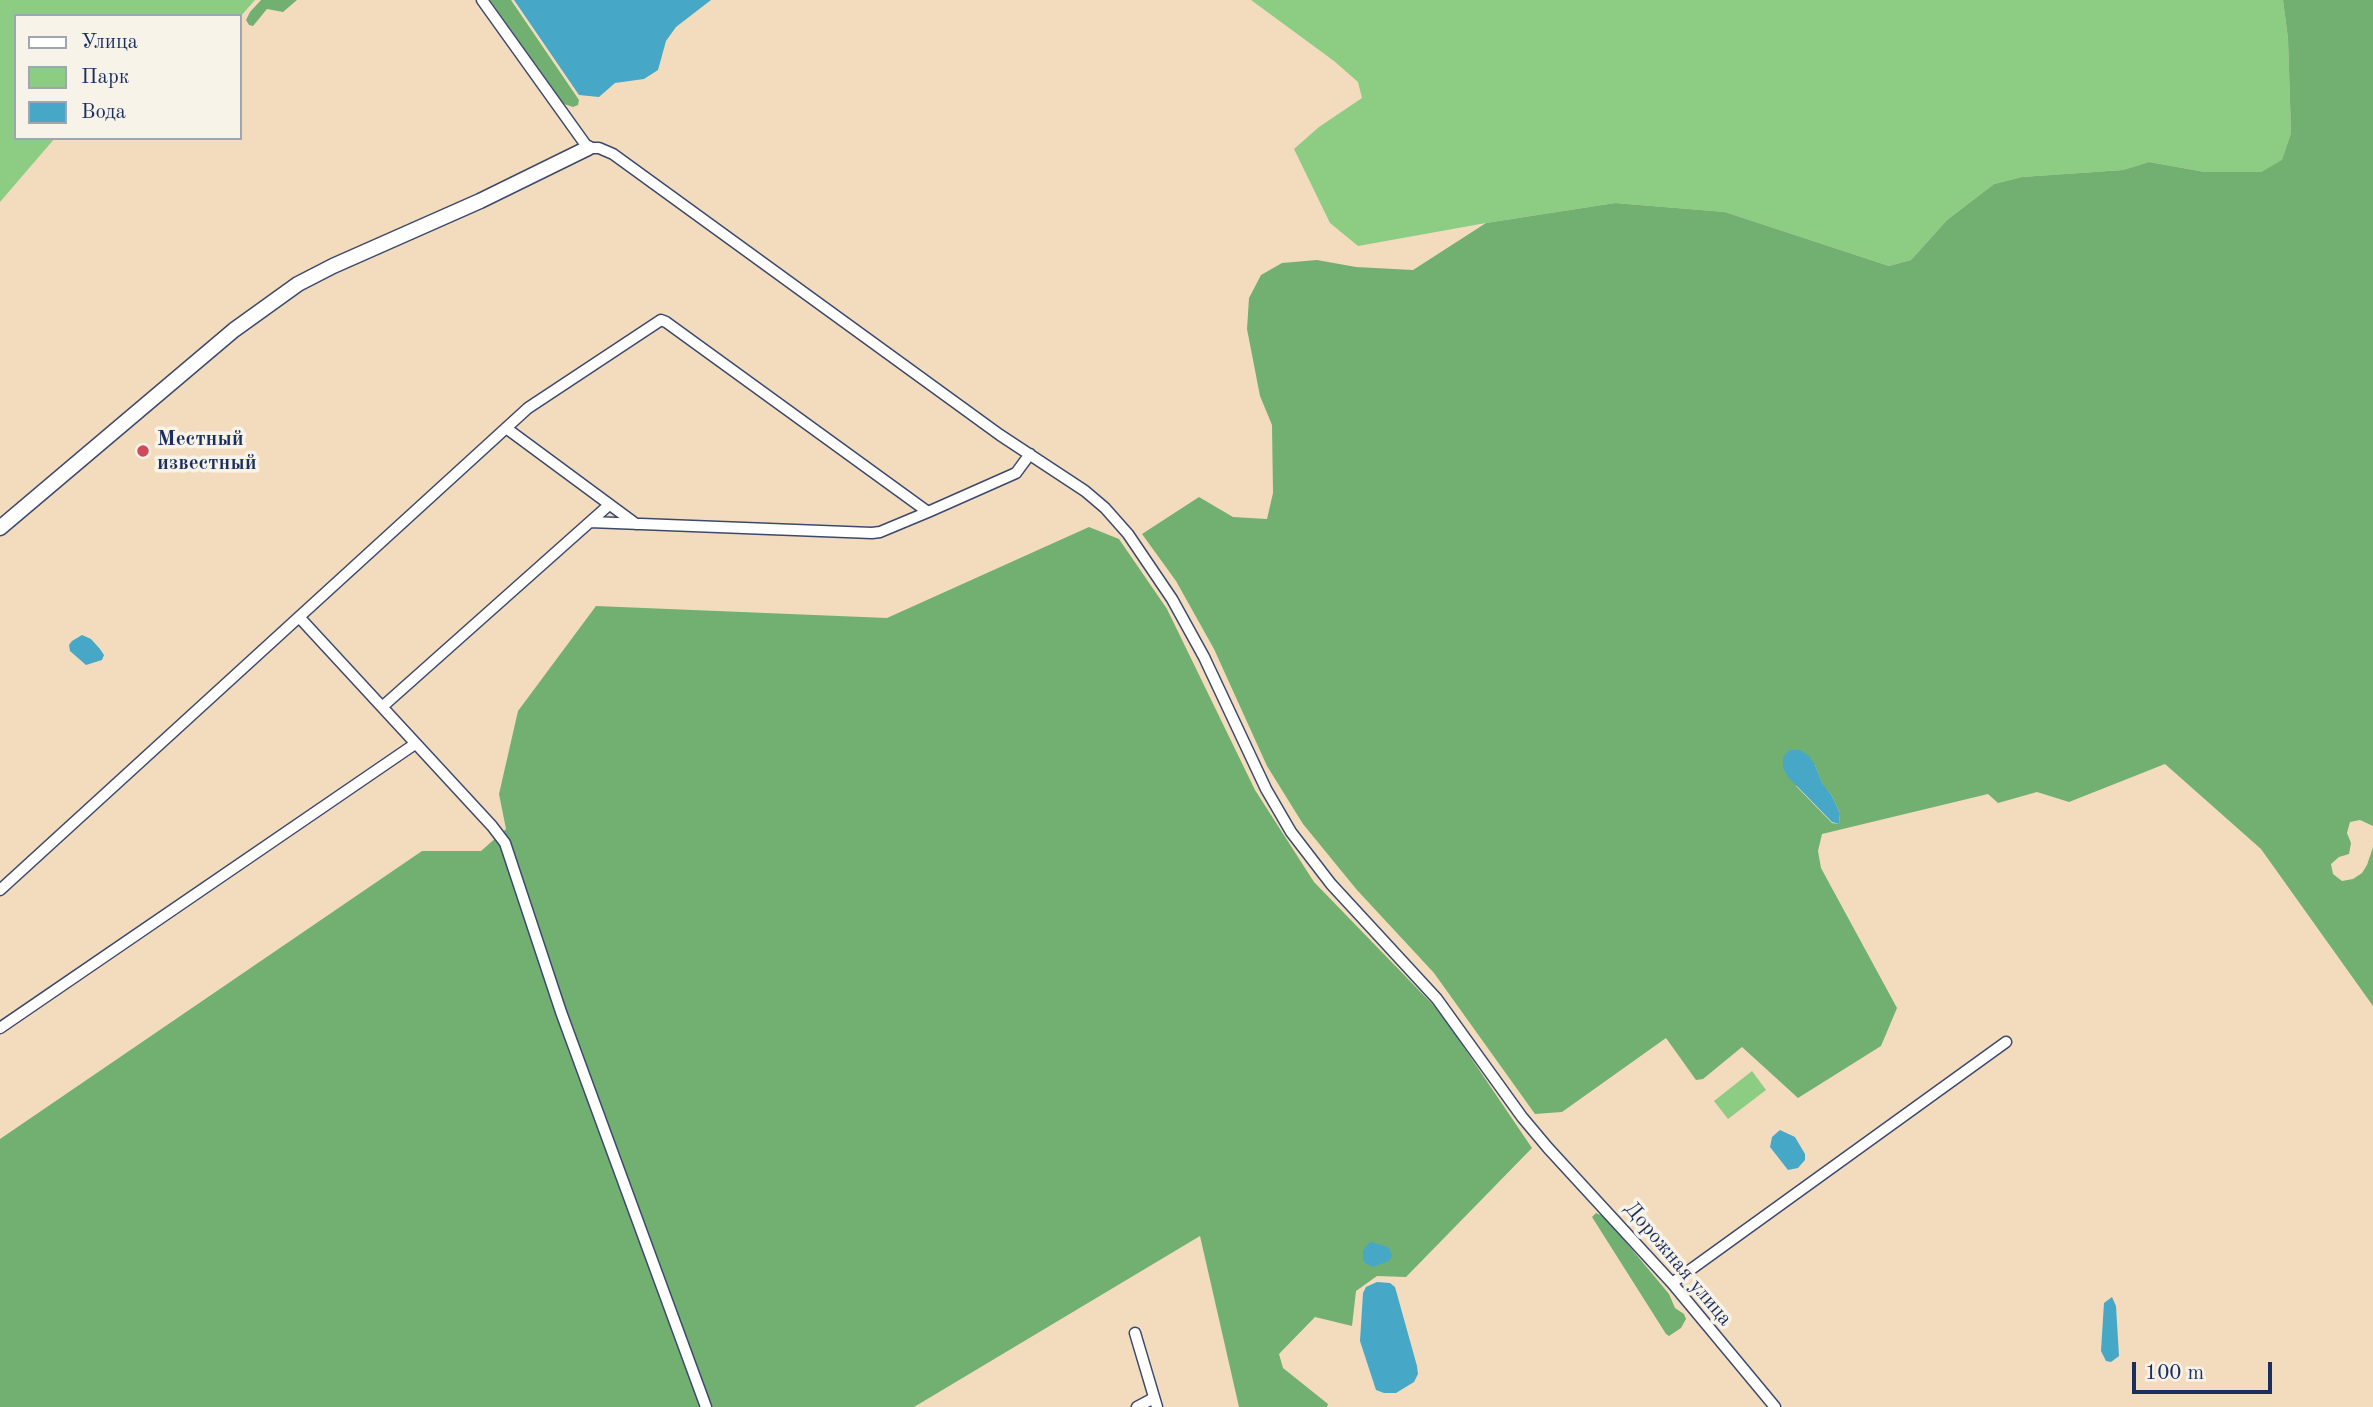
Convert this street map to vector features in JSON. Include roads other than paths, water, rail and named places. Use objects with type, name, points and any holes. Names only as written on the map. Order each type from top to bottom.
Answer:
[{"type":"street","points":[[0,528],[234,330],[298,284],[480,201],[588,148],[482,0]]},
{"type":"street","name":"Дорожная улица","points":[[588,148],[599,148],[613,154],[1085,491],[1105,508],[1128,534],[1172,599],[1204,657],[1266,789],[1291,832],[1331,884],[1437,999],[1522,1117],[1548,1148],[1672,1283],[1775,1407]]},
{"type":"street","points":[[0,890],[528,408],[661,320],[928,512]]},
{"type":"street","points":[[506,428],[636,524]]},
{"type":"street","points":[[590,522],[880,532],[1016,473],[1030,454]]},
{"type":"street","points":[[382,708],[609,505]]},
{"type":"street","points":[[299,617],[492,827],[509,851],[561,1012],[706,1407]]},
{"type":"street","points":[[0,1028],[415,744]]},
{"type":"street","points":[[1672,1283],[2006,1042]]},
{"type":"street","points":[[1135,1333],[1156,1402],[1137,1407]]},
{"type":"water","points":[[514,0],[711,0],[676,27],[666,41],[658,70],[644,79],[615,83],[599,97],[579,95]]},
{"type":"water","points":[[82,635],[91,639],[100,649],[104,655],[102,660],[86,665],[70,651],[69,645],[72,641]]},
{"type":"water","points":[[1789,750],[1800,750],[1809,756],[1840,813],[1839,824],[1832,822],[1789,778],[1783,768],[1783,758]]},
{"type":"water","points":[[1780,1130],[1795,1137],[1805,1154],[1805,1160],[1798,1168],[1788,1170],[1770,1147],[1772,1137]]},
{"type":"water","points":[[1372,1242],[1388,1247],[1392,1255],[1389,1261],[1373,1267],[1365,1263],[1363,1251]]},
{"type":"water","points":[[1377,1282],[1390,1283],[1395,1287],[1417,1366],[1418,1374],[1414,1382],[1396,1393],[1376,1390],[1360,1341],[1363,1293],[1366,1287]]},
{"type":"water","points":[[2112,1297],[2116,1306],[2119,1356],[2111,1362],[2106,1361],[2101,1351],[2104,1303]]},
{"type":"place","name":"Местный известный","points":[[143,451]]}]
